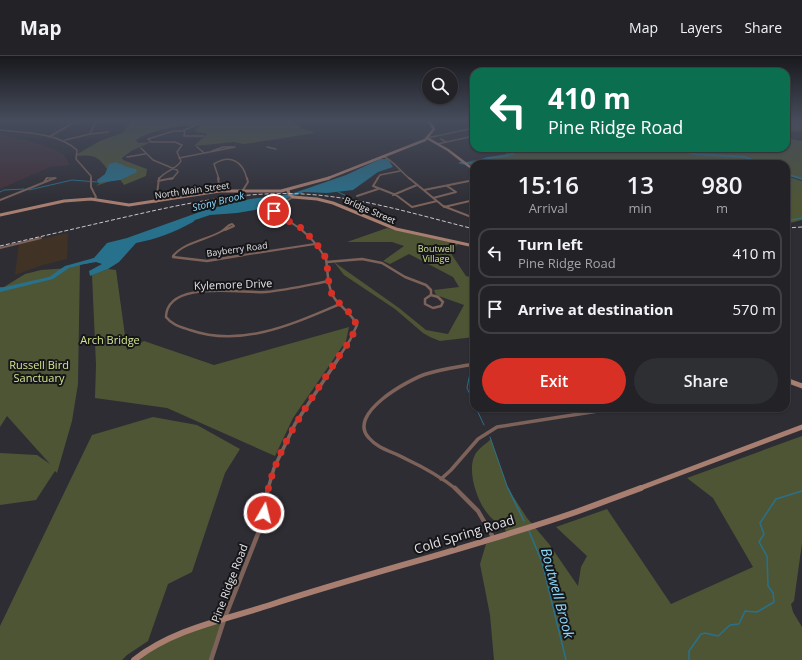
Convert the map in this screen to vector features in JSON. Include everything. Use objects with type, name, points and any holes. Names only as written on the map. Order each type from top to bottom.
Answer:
[{"type":"main road","name":"North Main Street","points":[[0,215],[49,202],[70,200],[94,200],[121,206],[220,192],[243,190],[288,190],[336,176],[402,148]]},
{"type":"main road","points":[[443,148],[470,167]]},
{"type":"main road","points":[[288,190],[291,196]]},
{"type":"main road","name":"Bridge Street","points":[[291,196],[317,199],[328,202],[396,229],[470,245]]},
{"type":"main road","points":[[790,382],[802,386]]},
{"type":"main road","name":"Cold Spring Road","points":[[134,660],[164,640],[326,587],[445,553],[576,512],[802,427]]},
{"type":"street","points":[[76,148],[76,159],[91,176],[91,187],[96,197],[94,200]]},
{"type":"street","points":[[142,148],[145,154],[158,164],[174,168],[178,172],[172,179],[158,181]]},
{"type":"street","points":[[156,202],[156,194],[159,189],[158,181],[163,174],[180,163],[180,158],[177,152],[180,148]]},
{"type":"street","points":[[199,148],[204,152]]},
{"type":"street","points":[[180,158],[204,152],[231,148]]},
{"type":"street","points":[[269,148],[276,149]]},
{"type":"street","points":[[127,157],[145,154]]},
{"type":"street","points":[[382,156],[390,160],[400,171],[444,207],[470,217]]},
{"type":"street","points":[[220,192],[219,181],[214,164],[228,160],[237,161],[242,165],[248,182],[243,190]]},
{"type":"street","points":[[400,171],[379,176],[373,185],[412,207],[437,201]]},
{"type":"street","points":[[0,200],[56,178],[47,178],[44,182]]},
{"type":"street","points":[[424,190],[470,181]]},
{"type":"street","points":[[393,195],[417,185]]},
{"type":"street","points":[[433,198],[456,192],[447,186]]},
{"type":"street","points":[[357,196],[378,189]]},
{"type":"street","name":"Pine Ridge Road","points":[[211,660],[224,620],[247,563],[264,513],[270,478],[289,434],[354,332],[356,322],[331,292],[325,256],[300,227],[274,212],[278,206],[291,196]]},
{"type":"street","points":[[444,207],[470,202]]},
{"type":"street","name":"Bayberry Road","points":[[225,230],[196,242],[176,252],[172,256],[190,260],[207,261],[315,244]]},
{"type":"street","points":[[0,248],[41,238]]},
{"type":"street","points":[[326,262],[362,259],[382,262],[405,277],[426,285],[430,290],[431,295]]},
{"type":"street","name":"Kylemore Drive","points":[[329,281],[264,292],[194,292],[182,296],[172,302],[166,310],[166,317],[172,323],[200,334],[219,337],[233,337],[289,325],[340,304]]},
{"type":"street","points":[[431,295],[441,299],[443,302],[441,306],[433,308],[426,306],[424,301],[431,295]]},
{"type":"street","points":[[470,365],[444,370],[414,379],[383,400],[368,413],[364,420],[366,434],[374,442],[441,479],[462,494],[478,509],[493,537]]},
{"type":"street","points":[[441,479],[451,470],[478,439],[497,428],[531,420],[588,412]]},
{"type":"shaded area","points":[[0,148],[51,148],[63,154],[70,165],[50,167],[0,189]]},
{"type":"shaded area","points":[[68,233],[67,259],[43,265],[15,275],[19,244]]},
{"type":"green space","points":[[87,148],[137,148],[122,158],[123,160],[147,169],[146,176],[124,185],[119,178],[96,186],[110,173],[100,160],[93,156],[76,156]]},
{"type":"green space","points":[[790,148],[802,148],[802,179],[790,176],[790,160],[476,160],[506,154],[506,152],[790,152]]},
{"type":"green space","points":[[790,177],[802,181],[802,220],[790,223]]},
{"type":"green space","name":"Boutwell Village","points":[[387,228],[458,244],[450,252],[466,276],[470,277],[470,337],[440,341],[430,337],[423,333],[395,309],[344,275],[334,262],[399,308],[426,330],[448,334],[464,305],[436,295],[434,290],[459,287],[453,277],[409,254],[390,264],[383,261],[404,246],[392,242],[347,242]]},
{"type":"green space","name":"Russell Bird Sanctuary","points":[[80,262],[78,384],[72,421],[57,473],[55,471],[36,500],[0,505],[0,453],[37,455],[50,464],[7,416],[0,427],[0,287],[4,287],[25,274],[41,270],[69,268]]},
{"type":"green space","name":"Arch Bridge","points":[[108,269],[116,270],[127,350],[144,341],[214,365],[349,327],[346,341],[293,418],[275,456],[167,408],[95,398],[96,365],[92,275]]},
{"type":"green space","points":[[153,417],[197,425],[240,449],[225,473],[192,572],[168,584],[148,641],[122,660],[0,660],[0,626],[92,435]]},
{"type":"green space","points":[[802,436],[802,543],[794,601],[791,604],[793,612],[802,627],[802,660],[494,660],[490,615],[480,564],[486,544],[508,536],[503,525],[488,515],[482,506],[472,475],[472,465],[475,454],[491,439],[509,490],[527,518],[549,544],[578,586],[581,567],[587,556],[556,527],[607,509],[671,604],[753,567],[713,498],[687,478]]},
{"type":"green space","points":[[224,620],[211,660],[134,660],[164,640]]},
{"type":"water","points":[[380,159],[388,159],[393,167],[378,172],[353,190],[327,193],[304,192],[260,209],[237,213],[210,215],[195,220],[166,235],[136,243],[119,262],[108,269],[90,276],[89,271],[102,264],[96,262],[85,264],[85,262],[94,258],[107,243],[127,238],[208,209],[250,199],[291,194],[346,175]]},
{"type":"water","points":[[116,162],[136,169],[137,172],[120,180],[98,183],[97,180],[105,174],[109,164]]},
{"type":"waterway","name":"Stony Brook","points":[[481,160],[508,156],[514,153],[513,152]]},
{"type":"waterway","name":"Stony Brook","points":[[689,152],[695,154],[745,157],[754,160]]},
{"type":"waterway","name":"Stony Brook","points":[[460,163],[470,163]]},
{"type":"waterway","name":"Stony Brook","points":[[790,175],[802,179]]},
{"type":"waterway","points":[[29,190],[72,180],[97,182]]},
{"type":"waterway","points":[[0,192],[4,190],[24,189]]},
{"type":"waterway","name":"Boutwell Brook","points":[[338,192],[349,197],[348,198]]},
{"type":"waterway","name":"Boutwell Brook","points":[[346,199],[347,201],[361,207]]},
{"type":"waterway","points":[[790,220],[802,218]]},
{"type":"waterway","name":"Stony Brook","points":[[0,290],[51,278],[67,267],[94,260]]},
{"type":"waterway","name":"Boutwell Brook","points":[[470,373],[467,388],[470,394]]},
{"type":"waterway","name":"Boutwell Brook","points":[[478,412],[484,425]]},
{"type":"waterway","name":"Boutwell Brook","points":[[490,437],[508,489]]},
{"type":"waterway","name":"Boutwell Brook","points":[[508,488],[524,521]]},
{"type":"waterway","points":[[689,660],[689,651],[701,634],[705,633],[718,636],[730,625],[739,624],[745,611],[757,612],[774,602],[773,593],[768,586],[767,556],[759,542],[764,534],[760,523],[776,499],[802,491]]},
{"type":"waterway","name":"Boutwell Brook","points":[[529,531],[542,562],[566,660]]},
{"type":"railway","points":[[0,246],[151,211],[216,199],[259,194],[303,194],[346,199],[470,228]]},
{"type":"railway","points":[[790,228],[802,227]]},
{"type":"route","points":[[264,513],[270,478],[289,434],[305,407],[350,340],[356,325],[356,322],[351,315],[335,299],[331,292],[326,259],[320,249],[310,239],[304,230],[295,223],[278,216],[274,211]]}]
